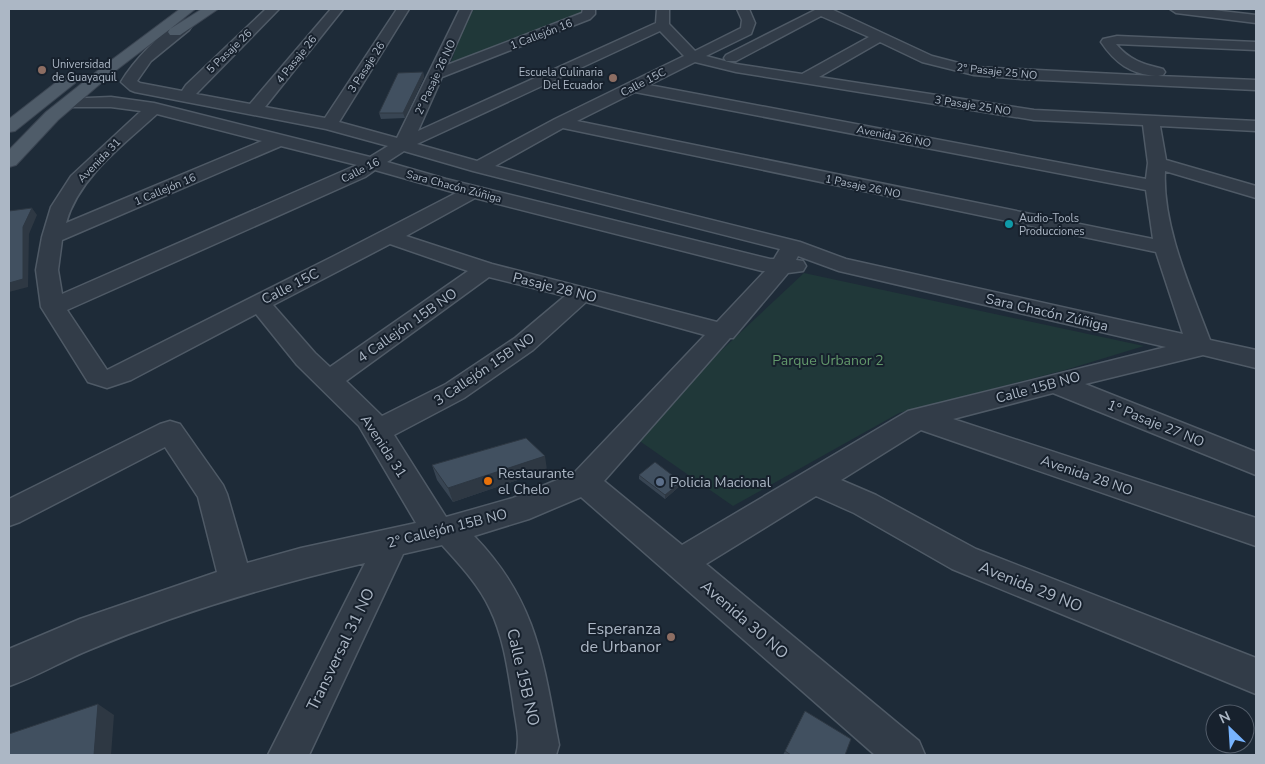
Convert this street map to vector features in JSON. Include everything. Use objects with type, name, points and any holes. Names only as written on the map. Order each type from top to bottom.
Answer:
[{"type":"main road","points":[[9,161],[52,116],[70,102],[106,62],[165,9]]},
{"type":"main road","points":[[106,62],[188,9]]},
{"type":"main road","points":[[106,62],[184,27],[210,9]]},
{"type":"main road","points":[[9,127],[78,74]]},
{"type":"street","name":"5 Pasaje 26","points":[[187,96],[191,88],[273,9]]},
{"type":"street","name":"4 Pasaje 26","points":[[255,109],[337,9]]},
{"type":"street","name":"3 Pasaje 26","points":[[329,124],[403,9]]},
{"type":"street","name":"2° Pasaje 26 NO","points":[[403,144],[466,9]]},
{"type":"street","points":[[663,9],[662,25],[693,57]]},
{"type":"street","points":[[1176,9],[1236,13],[1256,19]]},
{"type":"street","points":[[1204,9],[1256,15]]},
{"type":"street","name":"1 Callejón 16","points":[[437,74],[589,12]]},
{"type":"street","name":"2° Pasaje 25 NO","points":[[731,58],[823,12],[834,14],[927,59],[944,65],[974,71],[1021,75],[1256,84]]},
{"type":"street","name":"Calle 15C","points":[[479,167],[561,123],[746,31],[749,27],[746,16]]},
{"type":"street","name":"Calle 16","points":[[53,307],[374,164],[403,144],[662,25]]},
{"type":"street","name":"Sara Chacón Zúñiga","points":[[184,27],[155,49],[132,75],[129,82],[134,87],[329,124],[787,256],[838,264],[1200,348],[1256,359]]},
{"type":"street","points":[[805,78],[881,36]]},
{"type":"street","points":[[1256,46],[1117,40],[1108,42],[1128,64],[1146,71],[1256,77]]},
{"type":"street","name":"3 Pasaje 25 NO","points":[[693,57],[736,68],[1034,115],[1256,126]]},
{"type":"street","points":[[929,74],[944,65]]},
{"type":"street","points":[[900,94],[915,84]]},
{"type":"street","name":"Avenida 26 NO","points":[[633,87],[1155,186]]},
{"type":"street","name":"Sara Chacón Zúñiga","points":[[70,102],[111,102],[154,108],[374,164],[472,192],[770,266],[787,256]]},
{"type":"street","name":"Avenida 31","points":[[108,379],[97,376],[53,307],[46,270],[52,237],[61,207],[78,180],[154,108]]},
{"type":"street","points":[[1151,120],[1156,163],[1155,186],[1165,248],[1200,348]]},
{"type":"street","points":[[1180,122],[1247,141]]},
{"type":"street","name":"1 Pasaje 26 NO","points":[[561,123],[1165,248]]},
{"type":"street","name":"1 Callejón 16","points":[[52,237],[279,140]]},
{"type":"street","points":[[1156,163],[1256,192]]},
{"type":"street","name":"Calle 15C","points":[[108,379],[122,374],[472,192]]},
{"type":"street","name":"Pasaje 28 NO","points":[[388,237],[484,269],[582,293],[724,332]]},
{"type":"street","name":"2° Callejón 15B NO","points":[[9,668],[80,636],[236,581],[300,563],[443,531],[518,510],[585,482],[724,332],[787,256]]},
{"type":"street","name":"4 Callejón 15B NO","points":[[329,380],[484,269]]},
{"type":"street","name":"3 Callejón 15B NO","points":[[377,431],[455,391],[524,344],[582,293]]},
{"type":"street","name":"Avenida 31","points":[[258,302],[306,359],[369,419],[443,531]]},
{"type":"street","name":"Calle 15B NO","points":[[680,563],[918,418],[1200,348]]},
{"type":"street","name":"1° Pasaje 27 NO","points":[[1055,383],[1256,464]]},
{"type":"street","name":"Avenida 28 NO","points":[[918,418],[1256,532]]},
{"type":"street","points":[[9,513],[170,432],[212,494],[236,581]]},
{"type":"street","name":"Avenida 29 NO","points":[[813,481],[865,504],[964,559],[1256,676]]},
{"type":"street","name":"Avenida 30 NO","points":[[585,482],[903,755]]},
{"type":"street","name":"Calle 15B NO","points":[[443,531],[481,566],[503,599],[518,639],[541,752]]},
{"type":"street","name":"Transversal 31 NO","points":[[288,755],[392,543]]},
{"type":"green space","points":[[470,9],[583,9],[585,14],[449,68]]},
{"type":"green space","name":"Parque Urbanor 2","points":[[804,273],[1144,346],[1065,370],[899,413],[733,506],[631,435]]},
{"type":"building","points":[[423,72],[403,113],[379,113],[398,73]]},
{"type":"building","points":[[32,208],[23,227],[23,279],[9,283],[9,211]]},
{"type":"building","points":[[526,438],[545,456],[448,488],[432,465]]},
{"type":"building","name":"Policia Macional","points":[[655,462],[681,482],[665,495],[639,475]]},
{"type":"building","points":[[98,704],[94,755],[9,755],[9,734]]},
{"type":"building","points":[[805,711],[851,739],[845,755],[791,755],[785,751]]},
{"type":"place","name":"Universidad de Guayaquil","points":[[42,70]]},
{"type":"place","name":"Escuela Culinaria Del Ecuador","points":[[613,78]]},
{"type":"place","name":"Audio-Tools Producciones","points":[[1009,224]]},
{"type":"place","name":"Restaurante el Chelo","points":[[488,481]]},
{"type":"place","name":"Policia Macional","points":[[660,482]]},
{"type":"place","name":"Esperanza de Urbanor","points":[[671,637]]}]
